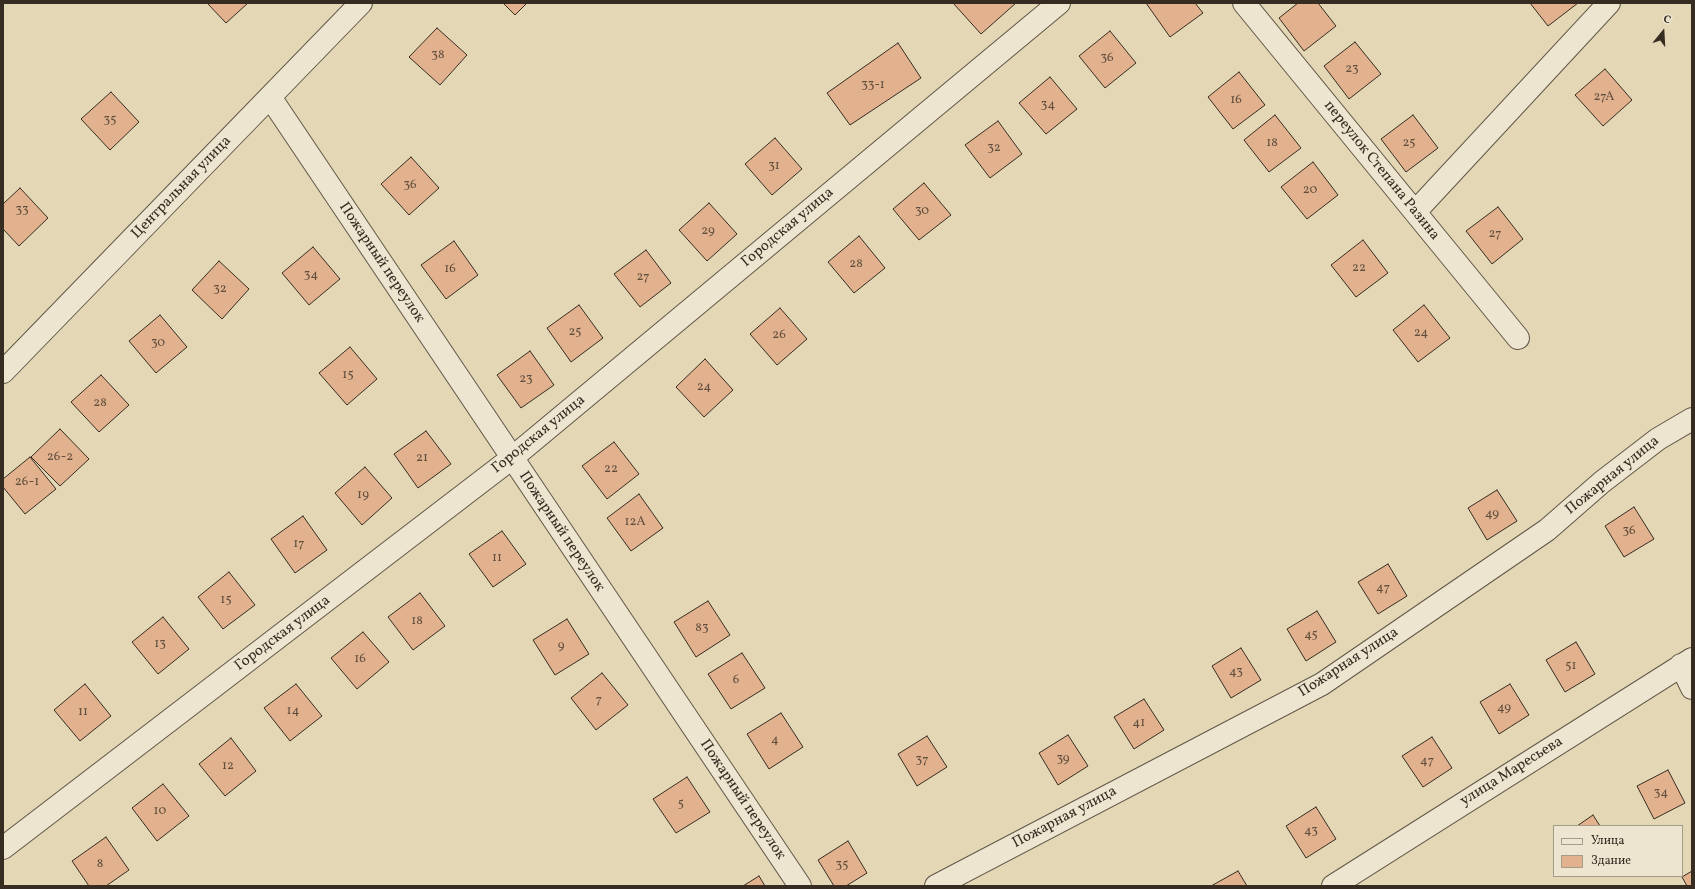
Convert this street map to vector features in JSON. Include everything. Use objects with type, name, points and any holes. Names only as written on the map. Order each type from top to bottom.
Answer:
[{"type":"street","name":"Центральная улица","points":[[3,372],[361,3]]},
{"type":"street","name":"Городская улица","points":[[3,848],[512,458],[1059,3]]},
{"type":"street","name":"переулок Степана Разина","points":[[1244,3],[1518,338]]},
{"type":"street","points":[[1415,212],[1609,3]]},
{"type":"street","name":"Пожарный переулок","points":[[270,97],[800,886]]},
{"type":"street","name":"Пожарная улица","points":[[936,886],[1322,684],[1547,530],[1602,482],[1658,438],[1692,419]]},
{"type":"street","points":[[1686,662],[1692,688]]},
{"type":"street","name":"улица Маресьева","points":[[1333,886],[1686,662]]},
{"type":"building","points":[[207,3],[248,3],[226,23]]},
{"type":"building","points":[[503,3],[527,3],[515,15]]},
{"type":"building","points":[[953,3],[1016,3],[981,34]]},
{"type":"building","points":[[1146,3],[1195,3],[1203,13],[1170,37]]},
{"type":"building","points":[[1298,3],[1318,3],[1336,26],[1304,51],[1279,18]]},
{"type":"building","points":[[1530,3],[1578,3],[1548,26]]},
{"type":"building","points":[[437,28],[467,55],[440,85],[409,57]]},
{"type":"building","points":[[1110,31],[1136,63],[1105,88],[1079,56]]},
{"type":"building","points":[[1355,42],[1381,74],[1349,99],[1324,66]]},
{"type":"building","points":[[898,43],[921,78],[850,125],[827,93]]},
{"type":"building","points":[[1605,69],[1632,100],[1603,126],[1575,95]]},
{"type":"building","points":[[1239,72],[1265,105],[1233,129],[1208,97]]},
{"type":"building","points":[[1050,77],[1077,109],[1046,134],[1019,103]]},
{"type":"building","points":[[111,92],[139,122],[110,150],[81,119]]},
{"type":"building","points":[[1275,115],[1301,148],[1269,172],[1244,140]]},
{"type":"building","points":[[1413,115],[1438,148],[1406,172],[1381,139]]},
{"type":"building","points":[[998,121],[1022,154],[990,178],[965,145]]},
{"type":"building","points":[[775,138],[802,169],[772,195],[745,164]]},
{"type":"building","points":[[411,157],[439,188],[409,215],[381,184]]},
{"type":"building","points":[[1313,162],[1338,195],[1307,219],[1281,187]]},
{"type":"building","points":[[924,183],[951,215],[919,240],[893,209]]},
{"type":"building","points":[[20,188],[48,218],[19,246],[3,229],[3,204]]},
{"type":"building","points":[[709,203],[737,234],[707,261],[679,230]]},
{"type":"building","points":[[1498,207],[1523,239],[1492,264],[1466,231]]},
{"type":"building","points":[[859,236],[885,268],[854,293],[828,262]]},
{"type":"building","points":[[1363,240],[1388,273],[1356,297],[1331,265]]},
{"type":"building","points":[[454,241],[478,275],[446,299],[421,265]]},
{"type":"building","points":[[313,247],[340,279],[309,305],[282,273]]},
{"type":"building","points":[[646,250],[671,283],[640,307],[614,274]]},
{"type":"building","points":[[219,261],[249,289],[222,319],[192,290]]},
{"type":"building","points":[[579,305],[603,338],[571,362],[547,328]]},
{"type":"building","points":[[1424,305],[1450,338],[1418,362],[1393,330]]},
{"type":"building","points":[[780,308],[807,339],[777,365],[750,334]]},
{"type":"building","points":[[160,315],[187,347],[156,373],[129,341]]},
{"type":"building","points":[[350,347],[377,379],[347,405],[319,373]]},
{"type":"building","points":[[530,351],[554,385],[521,408],[497,375]]},
{"type":"building","points":[[705,359],[733,390],[704,417],[676,387]]},
{"type":"building","points":[[101,375],[129,405],[99,432],[71,402]]},
{"type":"building","points":[[60,429],[89,459],[60,486],[31,457]]},
{"type":"building","points":[[426,431],[451,464],[418,488],[394,454]]},
{"type":"building","points":[[614,442],[639,474],[607,499],[582,466]]},
{"type":"building","points":[[30,457],[56,489],[25,514],[3,487],[3,479]]},
{"type":"building","points":[[365,467],[392,498],[362,525],[335,493]]},
{"type":"building","points":[[1497,490],[1517,521],[1487,540],[1468,508]]},
{"type":"building","points":[[639,494],[663,528],[631,551],[607,518]]},
{"type":"building","points":[[1634,507],[1654,539],[1624,557],[1605,526]]},
{"type":"building","points":[[303,516],[327,550],[295,573],[271,539]]},
{"type":"building","points":[[502,531],[526,564],[493,587],[469,554]]},
{"type":"building","points":[[1388,564],[1407,596],[1378,614],[1358,582]]},
{"type":"building","points":[[229,572],[255,605],[223,629],[198,597]]},
{"type":"building","points":[[420,593],[445,626],[413,650],[388,617]]},
{"type":"building","points":[[708,601],[730,635],[696,657],[674,622]]},
{"type":"building","points":[[1317,611],[1336,642],[1306,661],[1287,629]]},
{"type":"building","points":[[163,617],[189,649],[158,674],[132,642]]},
{"type":"building","points":[[567,619],[589,654],[555,675],[533,640]]},
{"type":"building","points":[[363,632],[389,662],[357,689],[331,658]]},
{"type":"building","points":[[1576,642],[1595,674],[1565,692],[1546,660]]},
{"type":"building","points":[[1241,648],[1261,680],[1231,698],[1212,666]]},
{"type":"building","points":[[742,653],[765,688],[731,709],[708,674]]},
{"type":"building","points":[[602,673],[628,705],[596,730],[571,698]]},
{"type":"building","points":[[85,684],[111,716],[80,741],[54,710]]},
{"type":"building","points":[[296,684],[322,716],[290,741],[264,708]]},
{"type":"building","points":[[1510,684],[1529,715],[1499,734],[1480,702]]},
{"type":"building","points":[[1144,699],[1164,730],[1134,749],[1114,717]]},
{"type":"building","points":[[781,713],[803,747],[769,769],[747,734]]},
{"type":"building","points":[[1068,735],[1088,766],[1058,785],[1039,753]]},
{"type":"building","points":[[927,736],[947,767],[917,786],[898,754]]},
{"type":"building","points":[[1432,737],[1452,768],[1423,787],[1402,756]]},
{"type":"building","points":[[231,738],[256,771],[225,796],[199,764]]},
{"type":"building","points":[[1668,770],[1685,803],[1654,819],[1637,786]]},
{"type":"building","points":[[687,777],[710,812],[676,833],[653,799]]},
{"type":"building","points":[[163,784],[189,816],[157,841],[132,808]]},
{"type":"building","points":[[1316,807],[1336,839],[1306,858],[1286,826]]},
{"type":"building","points":[[1593,815],[1599,825],[1578,825]]},
{"type":"building","points":[[106,837],[129,870],[106,886],[89,886],[72,861]]},
{"type":"building","points":[[848,841],[867,873],[846,886],[834,886],[818,860]]},
{"type":"building","points":[[1238,871],[1247,886],[1211,886]]},
{"type":"building","points":[[1692,871],[1692,886],[1687,886],[1683,876]]},
{"type":"building","points":[[759,876],[765,886],[743,886]]}]
